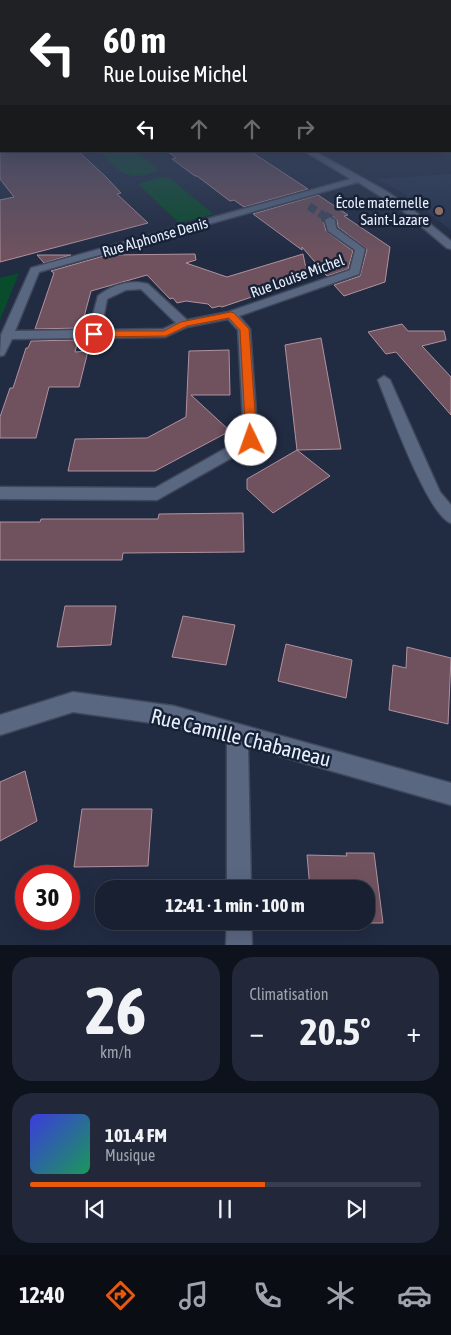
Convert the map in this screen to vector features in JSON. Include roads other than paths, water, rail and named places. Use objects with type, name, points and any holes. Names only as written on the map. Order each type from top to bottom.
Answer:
[{"type":"street","points":[[336,166],[405,208],[451,246]]},
{"type":"street","name":"Rue Alphonse Denis","points":[[0,352],[35,270],[360,179]]},
{"type":"street","points":[[296,197],[309,206]]},
{"type":"street","name":"Rue Louise Michel","points":[[8,335],[166,334],[184,324],[231,315],[355,272],[360,249],[331,229],[330,220]]},
{"type":"street","points":[[94,334],[102,298],[109,292],[136,284],[144,286],[184,324]]},
{"type":"street","points":[[0,493],[156,494],[251,440],[244,329],[231,315]]},
{"type":"street","points":[[384,380],[434,495],[451,517]]},
{"type":"street","name":"Rue Camille Chabaneau","points":[[0,725],[73,702],[174,716],[451,794]]},
{"type":"street","points":[[237,734],[238,880]]},
{"type":"street","points":[[239,930],[239,945]]},
{"type":"tunnel","points":[[309,206],[326,217]]},
{"type":"tunnel","points":[[324,216],[330,220]]},
{"type":"place","name":"École maternelle Saint-Lazare","points":[[439,211]]}]
